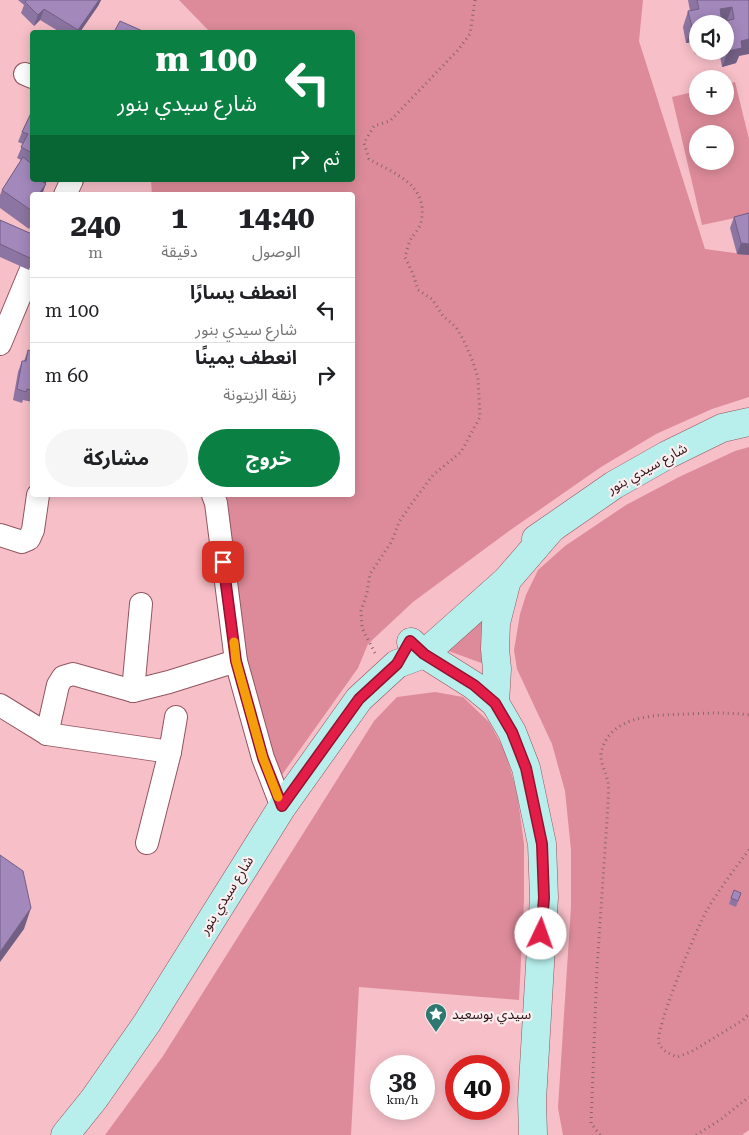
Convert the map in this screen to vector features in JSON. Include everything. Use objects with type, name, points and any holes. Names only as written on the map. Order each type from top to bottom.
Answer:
[{"type":"street","points":[[0,344],[30,273]]},
{"type":"street","name":"شارع سيدي بنور","points":[[65,1135],[94,1099],[146,1022],[282,806],[359,699],[404,658],[495,566],[614,485],[667,455],[722,428],[749,422]]},
{"type":"street","points":[[0,535],[22,542],[29,539],[33,530],[38,497]]},
{"type":"street","points":[[214,497],[236,661],[263,758],[282,806]]},
{"type":"street","name":"شارع سيدي بنور","points":[[404,658],[507,580],[551,529]]},
{"type":"street","points":[[495,703],[497,669],[495,649],[496,623],[507,580]]},
{"type":"street","points":[[132,691],[142,604]]},
{"type":"street","points":[[404,658],[474,685],[495,703],[512,732],[526,768],[542,844],[544,898],[532,1100],[533,1135]]},
{"type":"street","points":[[47,734],[58,685],[63,677],[73,674],[132,691],[169,682],[236,661]]},
{"type":"street","points":[[0,705],[47,734],[170,752]]},
{"type":"street","points":[[147,843],[170,752],[176,717]]},
{"type":"path","points":[[404,658],[362,628],[361,611],[367,593],[370,574],[392,541],[399,522],[412,503],[433,475],[461,452],[480,417],[478,378],[465,343],[456,327],[443,316],[432,299],[418,290],[405,257],[410,241],[421,224],[423,206],[415,189],[403,178],[369,159],[364,143],[374,126],[390,121],[458,50],[470,34],[475,0]]},
{"type":"path","points":[[600,1135],[591,1123],[597,968],[608,805],[608,783],[601,750],[608,735],[623,724],[650,715],[729,712],[749,715]]},
{"type":"path","points":[[749,850],[706,911],[665,1014],[659,1032],[659,1043],[667,1053],[677,1057],[691,1052],[743,1020],[749,1014]]},
{"type":"path","points":[[696,1135],[720,1120],[749,1097]]},
{"type":"shaded area","points":[[179,0],[643,0],[639,41],[705,249],[749,255],[749,397],[712,409],[656,434],[601,467],[509,531],[413,602],[368,644],[358,668],[279,779],[243,659],[227,497],[355,497],[355,192],[152,192],[151,182],[355,182],[355,30],[208,30]]},
{"type":"shaded area","points":[[735,82],[749,139],[749,215],[702,225],[689,170],[734,170],[734,125],[689,125],[689,170],[672,97],[689,93],[689,115],[734,115]]},
{"type":"shaded area","points":[[749,447],[749,1130],[742,1135],[563,1135],[558,1108],[571,906],[571,850],[565,791],[552,744],[517,669],[514,650],[520,614],[526,595],[538,570],[565,546],[626,505],[679,477],[735,451]]},
{"type":"shaded area","points":[[495,601],[487,665],[443,649]]},
{"type":"shaded area","points":[[435,692],[463,697],[489,722],[505,751],[517,792],[524,844],[524,899],[519,1000],[359,987],[351,1135],[105,1135],[163,1056],[374,721],[397,697]]},
{"type":"building","points":[[26,0],[99,0],[78,30],[44,9],[38,15],[25,2]]},
{"type":"building","points":[[697,0],[749,0],[749,39],[741,41],[742,48],[734,50],[734,15],[732,7],[720,9],[721,15],[689,15],[688,11],[699,9]]},
{"type":"building","points":[[120,21],[140,30],[115,30]]},
{"type":"building","points":[[30,115],[30,152],[21,147],[28,134],[22,132]]},
{"type":"building","points":[[23,157],[30,162],[30,182],[43,182],[46,184],[40,192],[30,192],[30,210],[2,190]]},
{"type":"building","points":[[749,213],[749,244],[741,243],[734,217]]},
{"type":"building","points":[[0,220],[30,233],[30,258],[0,244]]},
{"type":"building","points":[[28,350],[30,350],[30,390],[27,389],[26,392],[17,389],[22,361],[26,361]]},
{"type":"building","points":[[0,855],[23,871],[31,908],[0,952]]},
{"type":"building","points":[[734,890],[741,893],[738,901],[731,898]]},
{"type":"slow traffic","points":[[234,642],[236,661],[263,758],[278,797]]},
{"type":"place","name":"سيدي بوسعيد","points":[[436,1033]]},
{"type":"route","points":[[223,562],[236,661],[263,758],[282,806],[359,699],[397,664],[410,641],[424,654],[474,685],[495,703],[512,732],[526,768],[542,844],[544,898],[541,934]]}]
